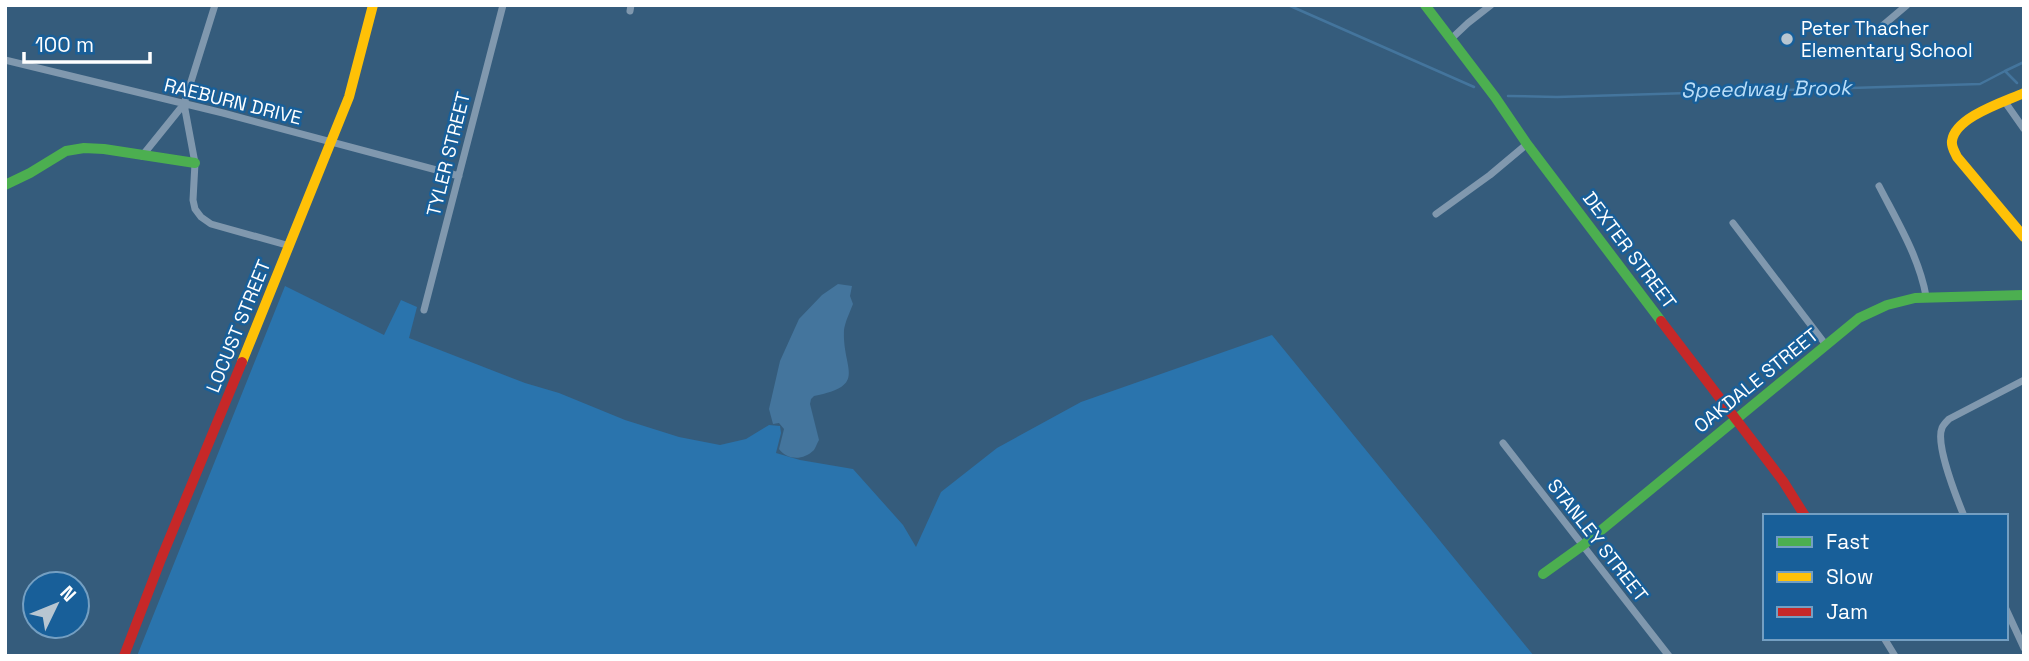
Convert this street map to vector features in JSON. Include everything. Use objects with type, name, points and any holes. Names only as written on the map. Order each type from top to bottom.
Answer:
[{"type":"street","points":[[142,156],[184,104],[215,5]]},
{"type":"street","name":"LOCUST STREET","points":[[124,656],[349,97],[373,5]]},
{"type":"street","name":"TYLER STREET","points":[[424,310],[503,5]]},
{"type":"street","name":"DEXTER STREET","points":[[1425,5],[1783,481],[1804,514]]},
{"type":"street","points":[[1451,39],[1491,5]]},
{"type":"street","points":[[1881,27],[1907,5]]},
{"type":"street","name":"RAEBURN DRIVE","points":[[5,60],[223,113],[459,176]]},
{"type":"street","points":[[2024,93],[1985,109],[1959,129],[1952,138],[1957,157],[2024,237]]},
{"type":"street","points":[[2005,102],[2024,129]]},
{"type":"street","points":[[184,104],[195,163],[195,209],[211,224],[290,246]]},
{"type":"street","points":[[1436,214],[1527,144]]},
{"type":"street","points":[[5,185],[66,152],[84,148],[195,163]]},
{"type":"street","points":[[1879,186],[1915,259],[1923,278],[1926,296]]},
{"type":"street","points":[[1733,223],[1826,345]]},
{"type":"street","name":"OAKDALE STREET","points":[[1543,574],[1582,546],[1872,309],[1926,296],[2024,295]]},
{"type":"street","points":[[1963,514],[1940,441],[1941,429],[1949,419],[2024,380]]},
{"type":"street","name":"STANLEY STREET","points":[[1503,443],[1669,656]]},
{"type":"street","points":[[2008,613],[2024,648]]},
{"type":"street","points":[[1885,640],[1895,656]]},
{"type":"shaded area","points":[[838,284],[852,286],[850,296],[853,304],[844,330],[849,374],[842,387],[811,399],[819,440],[810,454],[791,457],[779,449],[784,429],[779,423],[773,424],[769,409],[780,361],[799,319],[822,295]]},
{"type":"shaded area","points":[[285,286],[384,335],[401,300],[417,307],[409,338],[625,420],[679,437],[720,445],[746,439],[769,425],[780,426],[776,453],[853,469],[903,525],[916,547],[941,492],[997,448],[1081,402],[1272,335],[1534,656],[137,656]]},
{"type":"waterway","name":"Speedway Brook","points":[[1288,5],[1474,87]]},
{"type":"waterway","points":[[2005,71],[2024,62]]},
{"type":"waterway","name":"Speedway Brook","points":[[1508,96],[1557,97],[1980,84],[2005,71],[2017,83]]},
{"type":"traffic: fast","points":[[1425,5],[1661,321]]},
{"type":"traffic: fast","points":[[5,185],[66,151],[84,148],[195,163]]},
{"type":"traffic: fast","points":[[1543,574],[1582,546],[1859,318],[1887,305],[1915,298],[2024,295]]},
{"type":"traffic: slow","points":[[242,362],[349,97],[373,5]]},
{"type":"traffic: slow","points":[[2024,93],[1971,118],[1955,132],[1952,143],[1957,157],[2024,237]]},
{"type":"traffic: jam","points":[[1661,321],[1783,481],[1804,514]]},
{"type":"traffic: jam","points":[[124,656],[242,362]]},
{"type":"place","name":"Peter Thacher Elementary School","points":[[1787,39]]}]
